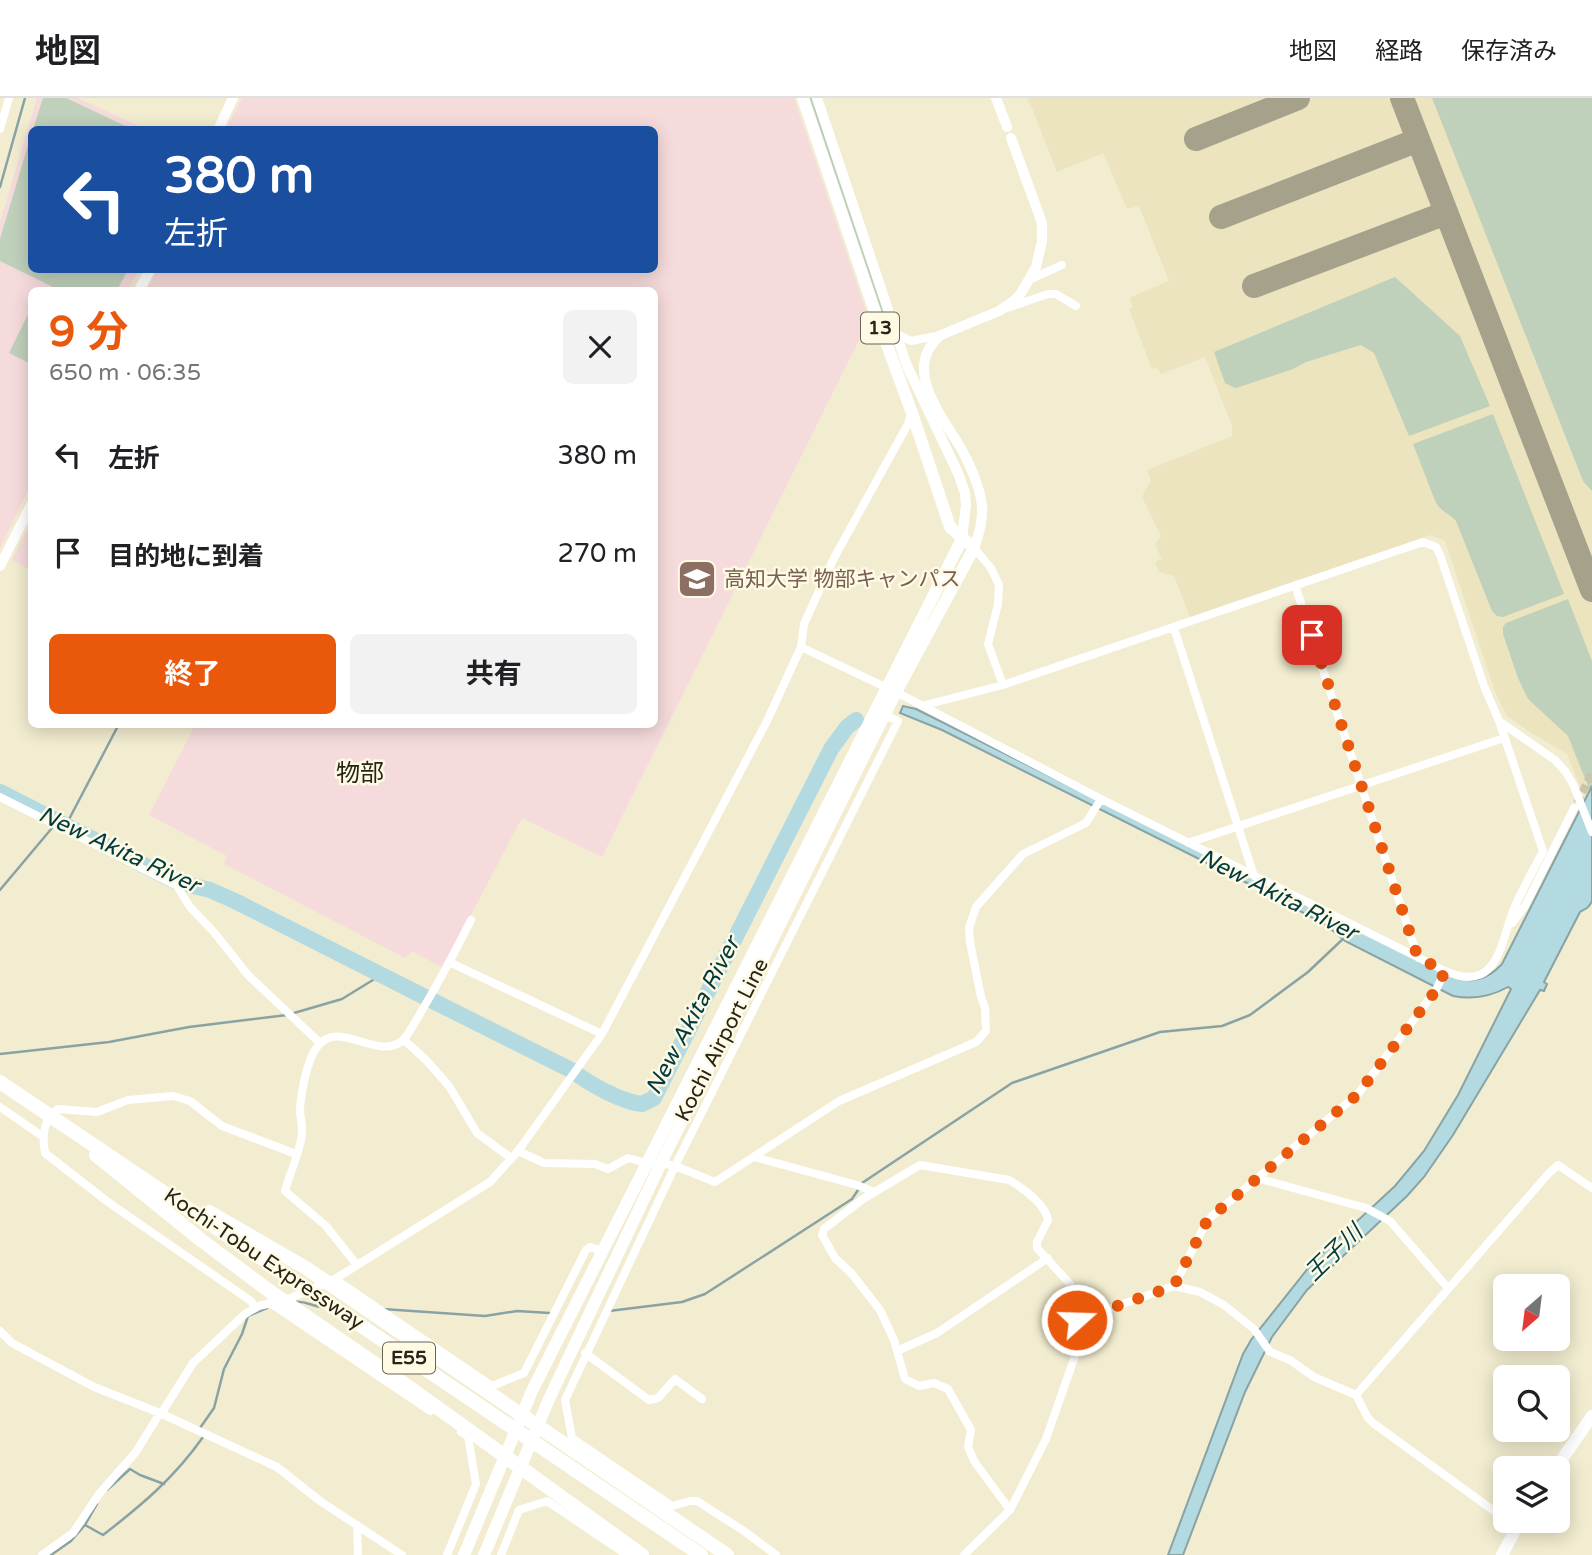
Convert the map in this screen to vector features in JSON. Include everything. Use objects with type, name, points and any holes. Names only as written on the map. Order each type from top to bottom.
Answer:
[{"type":"highway","name":"Kochi-Tobu Expressway","points":[[0,1082],[701,1555]]},
{"type":"highway","points":[[70,1130],[112,1170],[269,1296],[413,1390],[642,1555]]},
{"type":"highway","points":[[142,1177],[232,1224],[306,1268],[727,1555]]},
{"type":"main road","name":"13","points":[[803,98],[950,527],[974,548]]},
{"type":"main road","name":"Kochi Airport Line","points":[[464,1555],[521,1415],[646,1163],[891,689],[962,539]]},
{"type":"main road","name":"Kochi Airport Line","points":[[484,1555],[537,1425],[661,1163],[885,715],[891,689],[974,548]]},
{"type":"main road","points":[[1564,1456],[1592,1416]]},
{"type":"main road","points":[[1502,1555],[1509,1533]]},
{"type":"street","points":[[0,129],[9,98]]},
{"type":"street","points":[[220,126],[233,98]]},
{"type":"street","points":[[817,98],[906,366],[965,493],[967,505],[962,539]]},
{"type":"street","points":[[996,98],[1042,223],[1040,254],[1031,279],[1020,295],[999,311]]},
{"type":"street","points":[[1031,279],[1062,265]]},
{"type":"street","points":[[895,333],[911,341],[941,335],[1048,294],[1056,294],[1076,306]]},
{"type":"street","points":[[941,335],[934,340],[924,358],[923,376],[936,409],[971,468],[979,492],[982,519],[974,548],[991,568],[999,585],[998,604],[988,644],[1003,685]]},
{"type":"street","points":[[42,1555],[66,1539],[79,1526],[99,1494],[136,1452],[193,1363],[245,1314],[269,1296],[298,1295],[335,1279],[490,1182],[518,1151],[602,1034],[767,721],[801,647],[804,624],[834,558],[908,425],[912,413]]},
{"type":"street","points":[[0,566],[28,511]]},
{"type":"street","points":[[801,647],[925,705],[1100,799],[1445,972],[1470,978],[1485,973],[1497,960],[1513,911],[1543,851],[1436,547],[1423,542],[1003,685],[925,705]]},
{"type":"street","points":[[1295,585],[1418,958]]},
{"type":"street","points":[[1174,628],[1254,876]]},
{"type":"street","points":[[776,1555],[744,1531],[697,1502],[672,1506],[572,1438],[565,1400],[675,1166],[898,721],[885,715]]},
{"type":"street","points":[[1499,721],[1555,760],[1565,771],[1592,832]]},
{"type":"street","points":[[1188,843],[1504,738]]},
{"type":"street","points":[[0,797],[177,886],[194,912],[213,930],[248,975],[320,1043]]},
{"type":"street","points":[[518,1151],[544,1163],[595,1164],[608,1169],[628,1158],[646,1163],[661,1163],[715,1182],[839,1101],[983,1037],[986,1031],[985,1008],[974,969],[969,929],[976,907],[1023,854],[1086,823],[1100,799]]},
{"type":"street","points":[[1509,929],[1525,906],[1574,808]]},
{"type":"street","points":[[356,1265],[326,1226],[285,1191],[302,1133],[300,1111],[310,1059],[320,1043],[340,1036],[377,1046],[404,1040],[471,920]]},
{"type":"street","points":[[449,962],[602,1034]]},
{"type":"street","points":[[1174,1286],[1206,1223],[1358,1094],[1436,990],[1445,972]]},
{"type":"street","points":[[404,1040],[449,1086],[477,1133],[511,1158]]},
{"type":"street","points":[[255,1308],[251,1301],[108,1202],[45,1153],[42,1136],[53,1112],[58,1109],[97,1112],[128,1100],[173,1096],[190,1101],[222,1126],[296,1154]]},
{"type":"street","points":[[0,1107],[42,1136]]},
{"type":"street","points":[[754,1157],[874,1192]]},
{"type":"street","points":[[964,1555],[1010,1510],[1046,1439],[1083,1333],[1077,1320],[1070,1284],[1037,1245],[1048,1217],[1022,1188],[1009,1180],[920,1166],[874,1192],[824,1229],[822,1235],[835,1258],[852,1274],[880,1310],[897,1350],[905,1379],[919,1387],[934,1382],[948,1389],[971,1430],[968,1447],[974,1461],[1010,1510]]},
{"type":"street","points":[[1356,1395],[1549,1173],[1558,1166],[1592,1188]]},
{"type":"street","points":[[1257,1178],[1366,1208],[1390,1220],[1448,1289]]},
{"type":"street","points":[[335,1279],[492,1386],[524,1373],[586,1250],[590,1247],[602,1251]]},
{"type":"street","points":[[897,1350],[937,1333],[1048,1258]]},
{"type":"street","points":[[1077,1320],[1174,1286],[1200,1292],[1224,1305],[1254,1329],[1269,1352],[1290,1360],[1314,1377],[1356,1395],[1373,1423],[1493,1508]]},
{"type":"street","points":[[269,1296],[468,1436],[476,1484],[447,1555]]},
{"type":"street","points":[[0,1331],[12,1343],[94,1387],[277,1467],[320,1501],[402,1555]]},
{"type":"street","points":[[585,1353],[649,1400],[658,1398],[675,1379],[702,1399]]},
{"type":"street","points":[[500,1555],[519,1510],[547,1501],[627,1555]]},
{"type":"street","points":[[357,1525],[358,1555]]},
{"type":"shaded area","points":[[37,98],[78,98],[139,126],[29,126]]},
{"type":"shaded area","name":"高知大学 物部キャンパス","points":[[242,98],[794,98],[869,320],[602,857],[522,818],[443,968],[412,951],[405,958],[224,864],[227,856],[149,815],[193,728],[658,728],[658,287],[148,287],[155,273],[658,273],[658,126],[228,126]]},
{"type":"shaded area","points":[[1029,98],[1592,98],[1592,817],[1567,754],[1507,716],[1495,692],[1445,541],[1431,535],[1190,617],[1174,576],[1159,572],[1155,562],[1162,559],[1155,545],[1161,536],[1142,497],[1151,480],[1147,470],[1232,436],[1232,426],[1205,357],[1161,374],[1157,367],[1152,369],[1129,309],[1133,307],[1129,298],[1169,281],[1139,206],[1127,209],[1103,153],[1057,172],[1030,103],[1027,102]]},
{"type":"shaded area","points":[[28,128],[28,273],[137,273],[130,287],[28,287],[28,491],[0,548],[0,222]]},
{"type":"shaded area","points":[[28,528],[28,568],[12,560]]},
{"type":"green space","points":[[43,98],[66,98],[126,126],[34,126]]},
{"type":"green space","points":[[809,98],[812,98],[889,327],[887,328]]},
{"type":"green space","points":[[1432,98],[1592,98],[1592,491],[1583,481]]},
{"type":"green space","points":[[28,145],[28,273],[126,273],[119,287],[53,287],[0,261],[0,239]]},
{"type":"green space","points":[[1395,277],[1460,336],[1490,406],[1409,436],[1374,353],[1361,345],[1235,388],[1225,383],[1214,352]]},
{"type":"green space","points":[[28,314],[28,362],[9,353]]},
{"type":"green space","points":[[1493,414],[1564,594],[1503,617],[1492,611],[1456,521],[1436,503],[1413,444]]},
{"type":"green space","points":[[1568,599],[1592,661],[1592,796],[1568,736],[1528,699],[1503,634],[1506,623]]},
{"type":"water","name":"王子川","points":[[903,706],[916,709],[1449,976],[1464,980],[1484,977],[1502,964],[1592,786],[1592,901],[1580,912],[1544,982],[1547,984],[1544,991],[1540,990],[1453,1135],[1424,1177],[1307,1290],[1272,1337],[1245,1392],[1183,1555],[1168,1555],[1243,1354],[1251,1340],[1313,1262],[1395,1186],[1424,1151],[1458,1095],[1511,989],[1508,987],[1481,997],[1453,996],[1345,941],[1326,925],[1261,890],[942,730],[900,713]]},
{"type":"waterway","points":[[0,187],[25,98]]},
{"type":"waterway","name":"New Akita River","points":[[431,1000],[571,1070],[615,1096],[642,1104],[654,1098],[831,749],[847,727],[856,720]]},
{"type":"waterway","points":[[66,825],[117,728]]},
{"type":"waterway","name":"New Akita River","points":[[0,792],[177,882],[210,890],[235,901],[427,998]]},
{"type":"waterway","points":[[0,890],[52,828]]},
{"type":"waterway","points":[[862,1183],[1012,1083],[1160,1032],[1222,1026],[1250,1015],[1308,972],[1345,937]]},
{"type":"waterway","points":[[294,1013],[342,999],[381,975]]},
{"type":"waterway","points":[[0,1054],[109,1042],[189,1027],[287,1015]]},
{"type":"waterway","points":[[609,1311],[682,1302],[705,1294],[852,1199],[858,1190]]},
{"type":"waterway","points":[[294,1302],[324,1307]]},
{"type":"waterway","points":[[200,1428],[214,1408],[224,1369],[248,1316],[267,1308]]},
{"type":"waterway","points":[[383,1309],[485,1316],[517,1311],[550,1313]]},
{"type":"waterway","points":[[51,1555],[71,1541],[85,1525],[103,1535],[157,1490],[203,1437]]},
{"type":"waterway","points":[[107,1490],[130,1469],[164,1484]]},
{"type":"waterway","points":[[85,1525],[97,1504]]},
{"type":"taxiway","points":[[1196,139],[1298,98]]},
{"type":"taxiway","points":[[1402,98],[1592,590]]},
{"type":"taxiway","points":[[1221,217],[1418,140]]},
{"type":"taxiway","points":[[1254,286],[1446,213]]},
{"type":"tunnel","points":[[1577,803],[1592,773]]},
{"type":"place","name":"高知大学 物部キャンパス","points":[[697,579]]},
{"type":"district","name":"物部","points":[[360,773]]},
{"type":"route","points":[[1077,1320],[1174,1286],[1211,1217],[1358,1094],[1436,990],[1445,971],[1418,958],[1312,635]]}]
